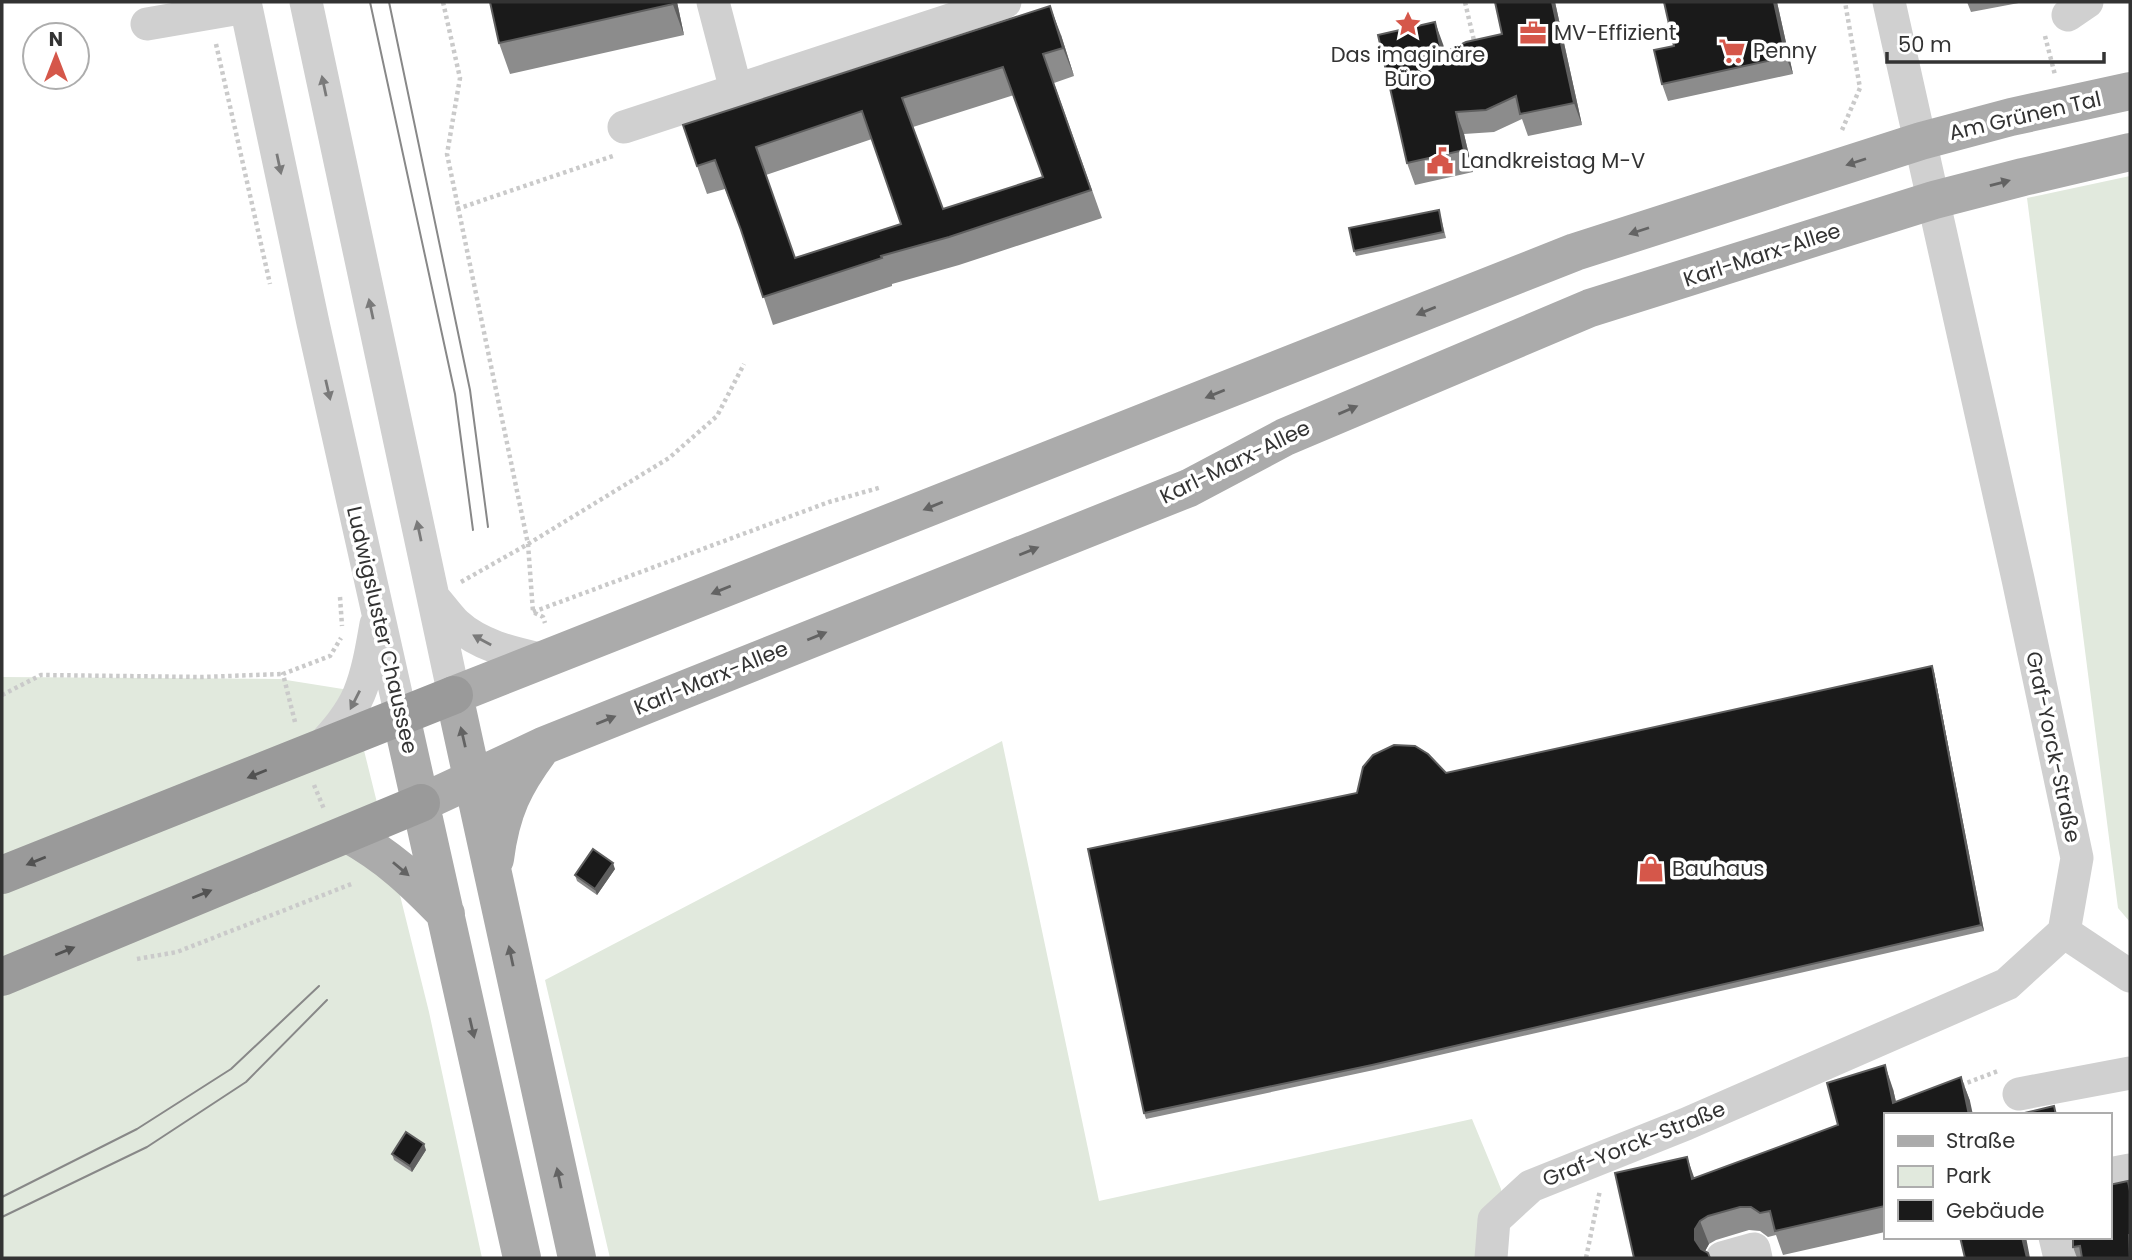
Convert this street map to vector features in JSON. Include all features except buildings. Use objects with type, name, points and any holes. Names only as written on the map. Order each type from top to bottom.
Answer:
[{"type":"highway","points":[[2,875],[454,695]]},
{"type":"highway","points":[[2,977],[421,803]]},
{"type":"main road","name":"Am Grünen Tal","points":[[1921,141],[2011,117],[2130,91]]},
{"type":"main road","points":[[577,1258],[454,695],[1575,252],[1921,141]]},
{"type":"main road","points":[[1934,200],[2130,152]]},
{"type":"main road","name":"Karl-Marx-Allee","points":[[421,803],[543,746],[1189,488],[1285,436],[1590,309],[1934,200]]},
{"type":"main road","name":"Ludwigsluster Chaussee","points":[[401,716],[523,1258]]},
{"type":"main road","points":[[493,876],[498,840],[508,802],[522,774],[543,746]]},
{"type":"main road","points":[[343,836],[378,851],[407,874],[446,914]]},
{"type":"street","points":[[306,2],[454,695]]},
{"type":"street","points":[[713,2],[736,90]]},
{"type":"street","points":[[623,140],[736,90],[960,9],[1005,2]]},
{"type":"street","name":"Graf-Yorck-Straße","points":[[1491,1258],[1494,1220],[1531,1186],[1686,1124],[2007,984],[2064,932],[2077,858],[1889,2]]},
{"type":"street","points":[[147,24],[246,4]]},
{"type":"street","name":"Ludwigsluster Chaussee","points":[[246,4],[313,323],[401,716]]},
{"type":"street","points":[[433,598],[457,624],[483,642],[511,653],[544,660]]},
{"type":"street","points":[[310,752],[343,722],[359,695],[369,664],[378,611]]},
{"type":"street","points":[[2064,932],[2130,976]]},
{"type":"street","points":[[2019,1094],[2130,1073]]},
{"type":"street","points":[[2111,1174],[2130,1170]]},
{"type":"street","points":[[2055,1239],[2060,1258]]},
{"type":"street","points":[[1722,1258],[1754,1250],[1756,1258]]},
{"type":"path","points":[[1465,2],[1477,50]]},
{"type":"path","points":[[209,13],[273,296]]},
{"type":"path","points":[[2057,85],[2067,17]]},
{"type":"path","points":[[457,209],[623,140]]},
{"type":"path","points":[[528,544],[669,458],[718,416],[744,364]]},
{"type":"path","points":[[2,695],[41,675],[201,677],[283,674],[330,656],[343,634],[340,592]]},
{"type":"path","points":[[283,674],[295,722],[291,737],[310,752],[343,836],[354,883]]},
{"type":"path","points":[[129,961],[177,952],[354,883],[364,883]]},
{"type":"path","points":[[1949,1090],[2013,1065],[2019,1094]]},
{"type":"path","points":[[1586,1258],[1608,1155]]},
{"type":"green space","points":[[2130,176],[2130,922],[2118,908],[2027,198]]},
{"type":"green space","points":[[2,677],[280,679],[349,690],[429,1012],[482,1258],[2,1258]]},
{"type":"green space","points":[[1002,741],[1099,1201],[1472,1119],[1501,1189],[1503,1207],[1494,1258],[610,1258],[545,980]]},
{"type":"tram line","points":[[370,2],[455,394],[473,530]]},
{"type":"tram line","points":[[389,2],[470,390],[488,527]]},
{"type":"tram line","points":[[2,1197],[137,1129],[231,1069],[319,986]]},
{"type":"tram line","points":[[2,1217],[147,1147],[246,1082],[327,1000]]},
{"type":"place","name":"Das imaginäre Büro","points":[[1408,24]]},
{"type":"place","name":"MV-Effizient","points":[[1533,33]]},
{"type":"place","name":"Penny","points":[[1732,51]]},
{"type":"place","name":"Landkreistag M-V","points":[[1440,161]]},
{"type":"place","name":"Bauhaus","points":[[1651,869]]}]
